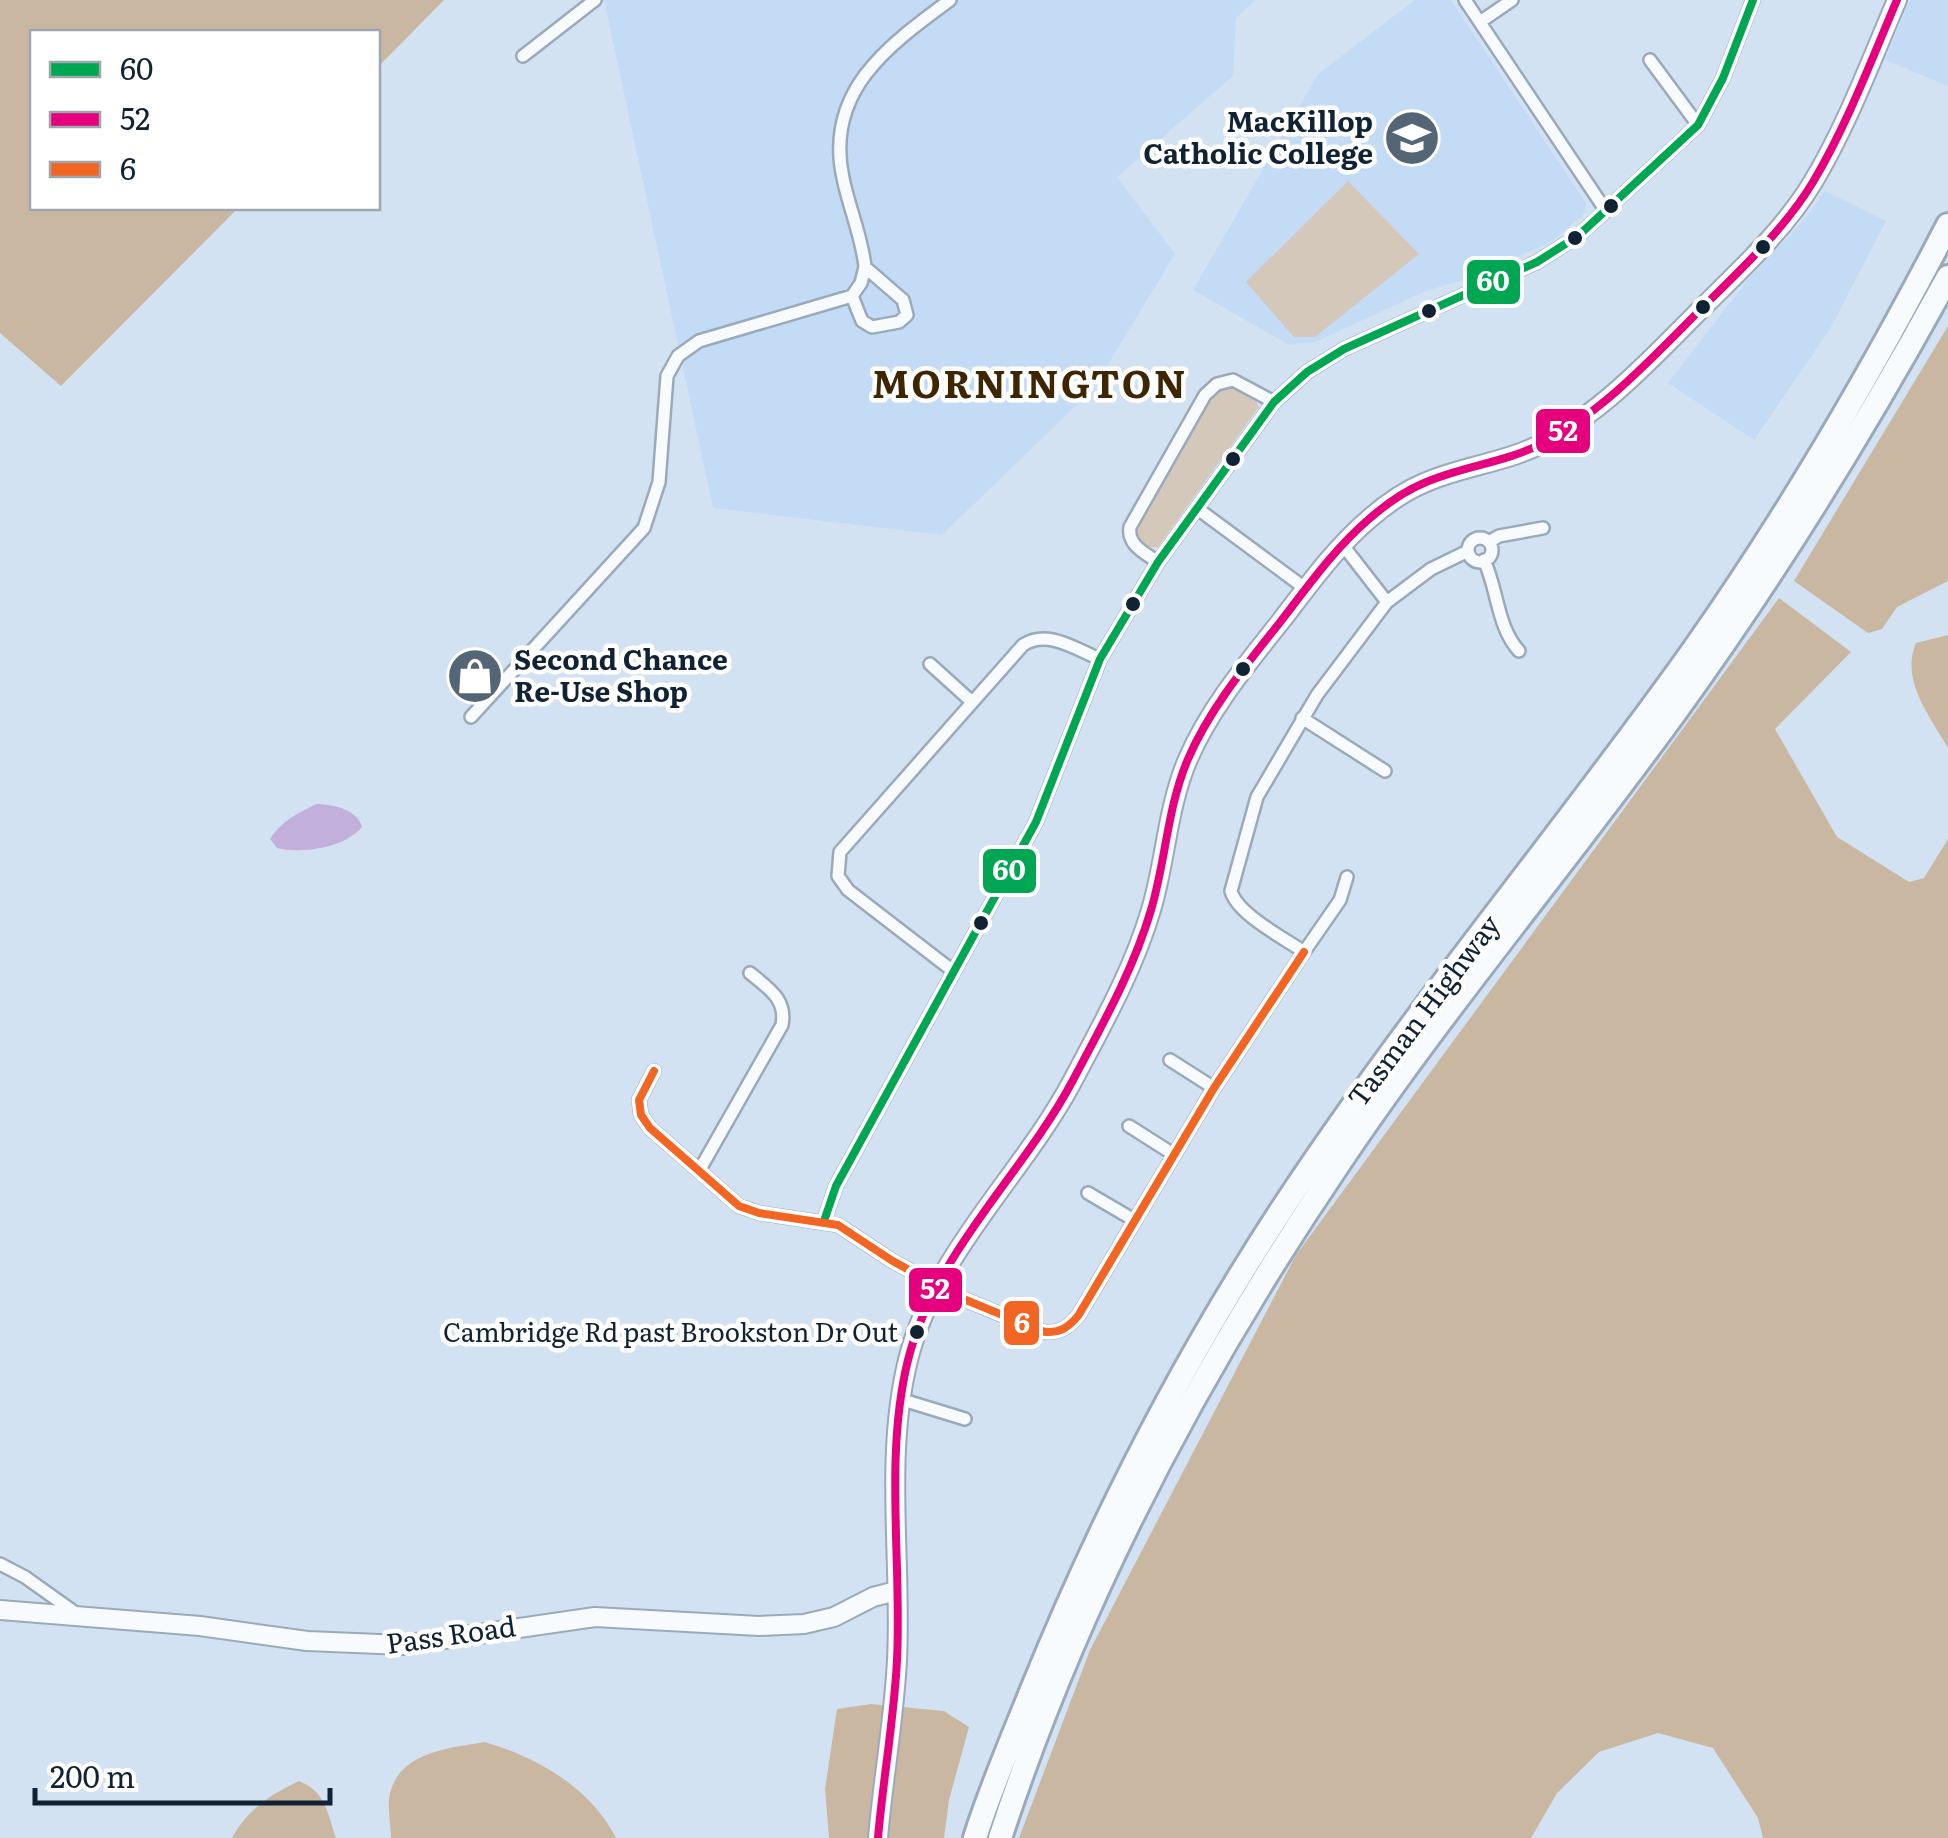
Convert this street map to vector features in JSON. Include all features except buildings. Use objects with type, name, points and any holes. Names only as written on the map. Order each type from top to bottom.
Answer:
[{"type":"highway","name":"Tasman Highway","points":[[975,1838],[1036,1679],[1093,1549],[1139,1456],[1248,1261],[1363,1091],[1633,733],[1742,578],[1824,452],[1948,225]]},
{"type":"highway","name":"Tasman Highway","points":[[1000,1838],[1100,1586],[1170,1444],[1286,1243],[1367,1122],[1734,628],[1835,472],[1948,277]]},
{"type":"main road","points":[[878,1838],[897,1658],[898,1443],[907,1362],[937,1284],[992,1199],[1041,1134],[1106,1018],[1141,940],[1152,906],[1168,822],[1190,754],[1212,713],[1342,544],[1370,518],[1424,483],[1543,443],[1606,399],[1768,242],[1810,187],[1852,104],[1897,0]]},
{"type":"main road","name":"Pass Road","points":[[0,1610],[77,1614],[308,1641],[402,1646],[594,1617],[760,1626],[804,1624],[834,1617],[873,1597],[896,1591]]},
{"type":"street","points":[[523,56],[594,0]]},
{"type":"street","points":[[471,717],[644,528],[660,482],[664,386],[678,356],[699,341],[852,296],[861,283],[864,268],[840,162],[848,105],[866,71],[888,48],[950,0]]},
{"type":"street","points":[[1465,0],[1606,210]]},
{"type":"street","points":[[1480,22],[1512,0]]},
{"type":"street","points":[[824,1221],[836,1186],[1036,822],[1100,659],[1158,562],[1274,402],[1322,361],[1552,255],[1606,210],[1698,125],[1723,78],[1753,0]]},
{"type":"street","points":[[1650,60],[1698,125]]},
{"type":"street","points":[[852,296],[862,321],[872,327],[900,322],[907,314],[903,300],[864,268]]},
{"type":"street","points":[[1158,562],[1133,544],[1128,532],[1205,395],[1217,384],[1233,380],[1274,402]]},
{"type":"street","points":[[1198,509],[1306,589]]},
{"type":"street","points":[[1489,542],[1498,536],[1543,528]]},
{"type":"street","points":[[1483,538],[1489,542],[1491,553],[1484,560],[1474,560],[1468,551],[1469,544],[1483,538]]},
{"type":"street","points":[[1342,544],[1387,602]]},
{"type":"street","points":[[1304,952],[1232,898],[1230,891],[1257,797],[1302,718],[1387,602],[1432,569],[1468,551]]},
{"type":"street","points":[[1484,560],[1507,638],[1519,651]]},
{"type":"street","points":[[952,971],[848,890],[837,868],[844,845],[1023,645],[1035,638],[1054,639],[1100,659]]},
{"type":"street","points":[[930,664],[972,702]]},
{"type":"street","points":[[1302,718],[1384,772]]},
{"type":"street","points":[[654,1071],[639,1100],[641,1115],[650,1128],[730,1200],[749,1210],[824,1221],[852,1232],[891,1260],[937,1284],[1041,1332],[1063,1330],[1078,1316],[1214,1088],[1340,900],[1347,876]]},
{"type":"street","points":[[699,1172],[782,1025],[783,1008],[778,997],[750,973]]},
{"type":"street","points":[[1170,1060],[1214,1088]]},
{"type":"street","points":[[1130,1126],[1173,1154]]},
{"type":"street","points":[[1088,1194],[1134,1220]]},
{"type":"street","points":[[902,1400],[965,1419]]},
{"type":"street","points":[[0,1564],[77,1614]]},
{"type":"shaded area","points":[[0,0],[444,0],[380,65],[380,30],[30,30],[30,210],[236,210],[61,386],[0,333]]},
{"type":"shaded area","points":[[604,0],[1255,0],[1236,18],[1233,76],[1117,177],[1175,254],[1093,389],[942,535],[713,508]]},
{"type":"shaded area","name":"MacKillop Catholic College","points":[[1415,0],[1451,0],[1586,203],[1585,213],[1551,242],[1463,280],[1426,291],[1315,342],[1289,345],[1193,290],[1318,74]]},
{"type":"shaded area","points":[[1910,0],[1948,0],[1948,86],[1885,60]]},
{"type":"shaded area","points":[[1348,181],[1419,254],[1315,337],[1294,337],[1246,282]]},
{"type":"shaded area","points":[[1825,191],[1886,221],[1830,329],[1754,440],[1668,383],[1750,277],[1803,221]]},
{"type":"shaded area","points":[[1948,326],[1948,581],[1897,607],[1882,629],[1868,633],[1794,581]]},
{"type":"shaded area","points":[[1231,386],[1253,395],[1259,407],[1158,547],[1149,547],[1137,539],[1136,527],[1208,401],[1222,388]]},
{"type":"shaded area","points":[[1779,598],[1851,652],[1775,729],[1837,837],[1909,882],[1924,878],[1948,839],[1948,1838],[1763,1838],[1758,1818],[1713,1748],[1658,1733],[1599,1752],[1557,1793],[1531,1838],[1019,1838],[1090,1650],[1296,1255]]},
{"type":"shaded area","points":[[1948,635],[1948,748],[1919,697],[1912,657],[1916,643]]},
{"type":"shaded area","points":[[316,804],[350,812],[362,827],[345,840],[322,848],[277,848],[270,839],[274,833],[290,818]]},
{"type":"shaded area","points":[[871,1704],[944,1711],[969,1727],[949,1800],[944,1838],[829,1838],[825,1789],[837,1709]]},
{"type":"shaded area","points":[[485,1742],[524,1756],[561,1777],[592,1804],[616,1838],[391,1838],[390,1795],[406,1767],[430,1754]]},
{"type":"shaded area","points":[[299,1781],[320,1797],[336,1838],[232,1838],[261,1804]]},
{"type":"transit line","name":"60","points":[[824,1221],[836,1186],[1036,822],[1100,659],[1158,562],[1274,402],[1307,372],[1344,349],[1537,262],[1578,236],[1698,125],[1723,78],[1753,0]]},
{"type":"transit line","name":"52","points":[[878,1838],[897,1660],[895,1472],[908,1360],[938,1284],[1051,1117],[1126,977],[1151,910],[1175,796],[1197,740],[1255,654],[1333,555],[1369,519],[1417,486],[1527,450],[1564,431],[1646,364],[1761,248],[1802,200],[1825,160],[1897,0]]},
{"type":"transit line","name":"6","points":[[654,1071],[639,1100],[641,1115],[650,1128],[739,1206],[759,1213],[838,1225],[954,1295],[1041,1331],[1057,1331],[1078,1316],[1214,1088],[1304,952]]},
{"type":"place","name":"MacKillop Catholic College","points":[[1412,138]]},
{"type":"place","name":"Second Chance Re-Use Shop","points":[[475,676]]},
{"type":"place","name":"Cambridge Rd past Brookston Dr Out","points":[[917,1332]]},
{"type":"district","name":"MORNINGTON","points":[[1030,385]]}]
